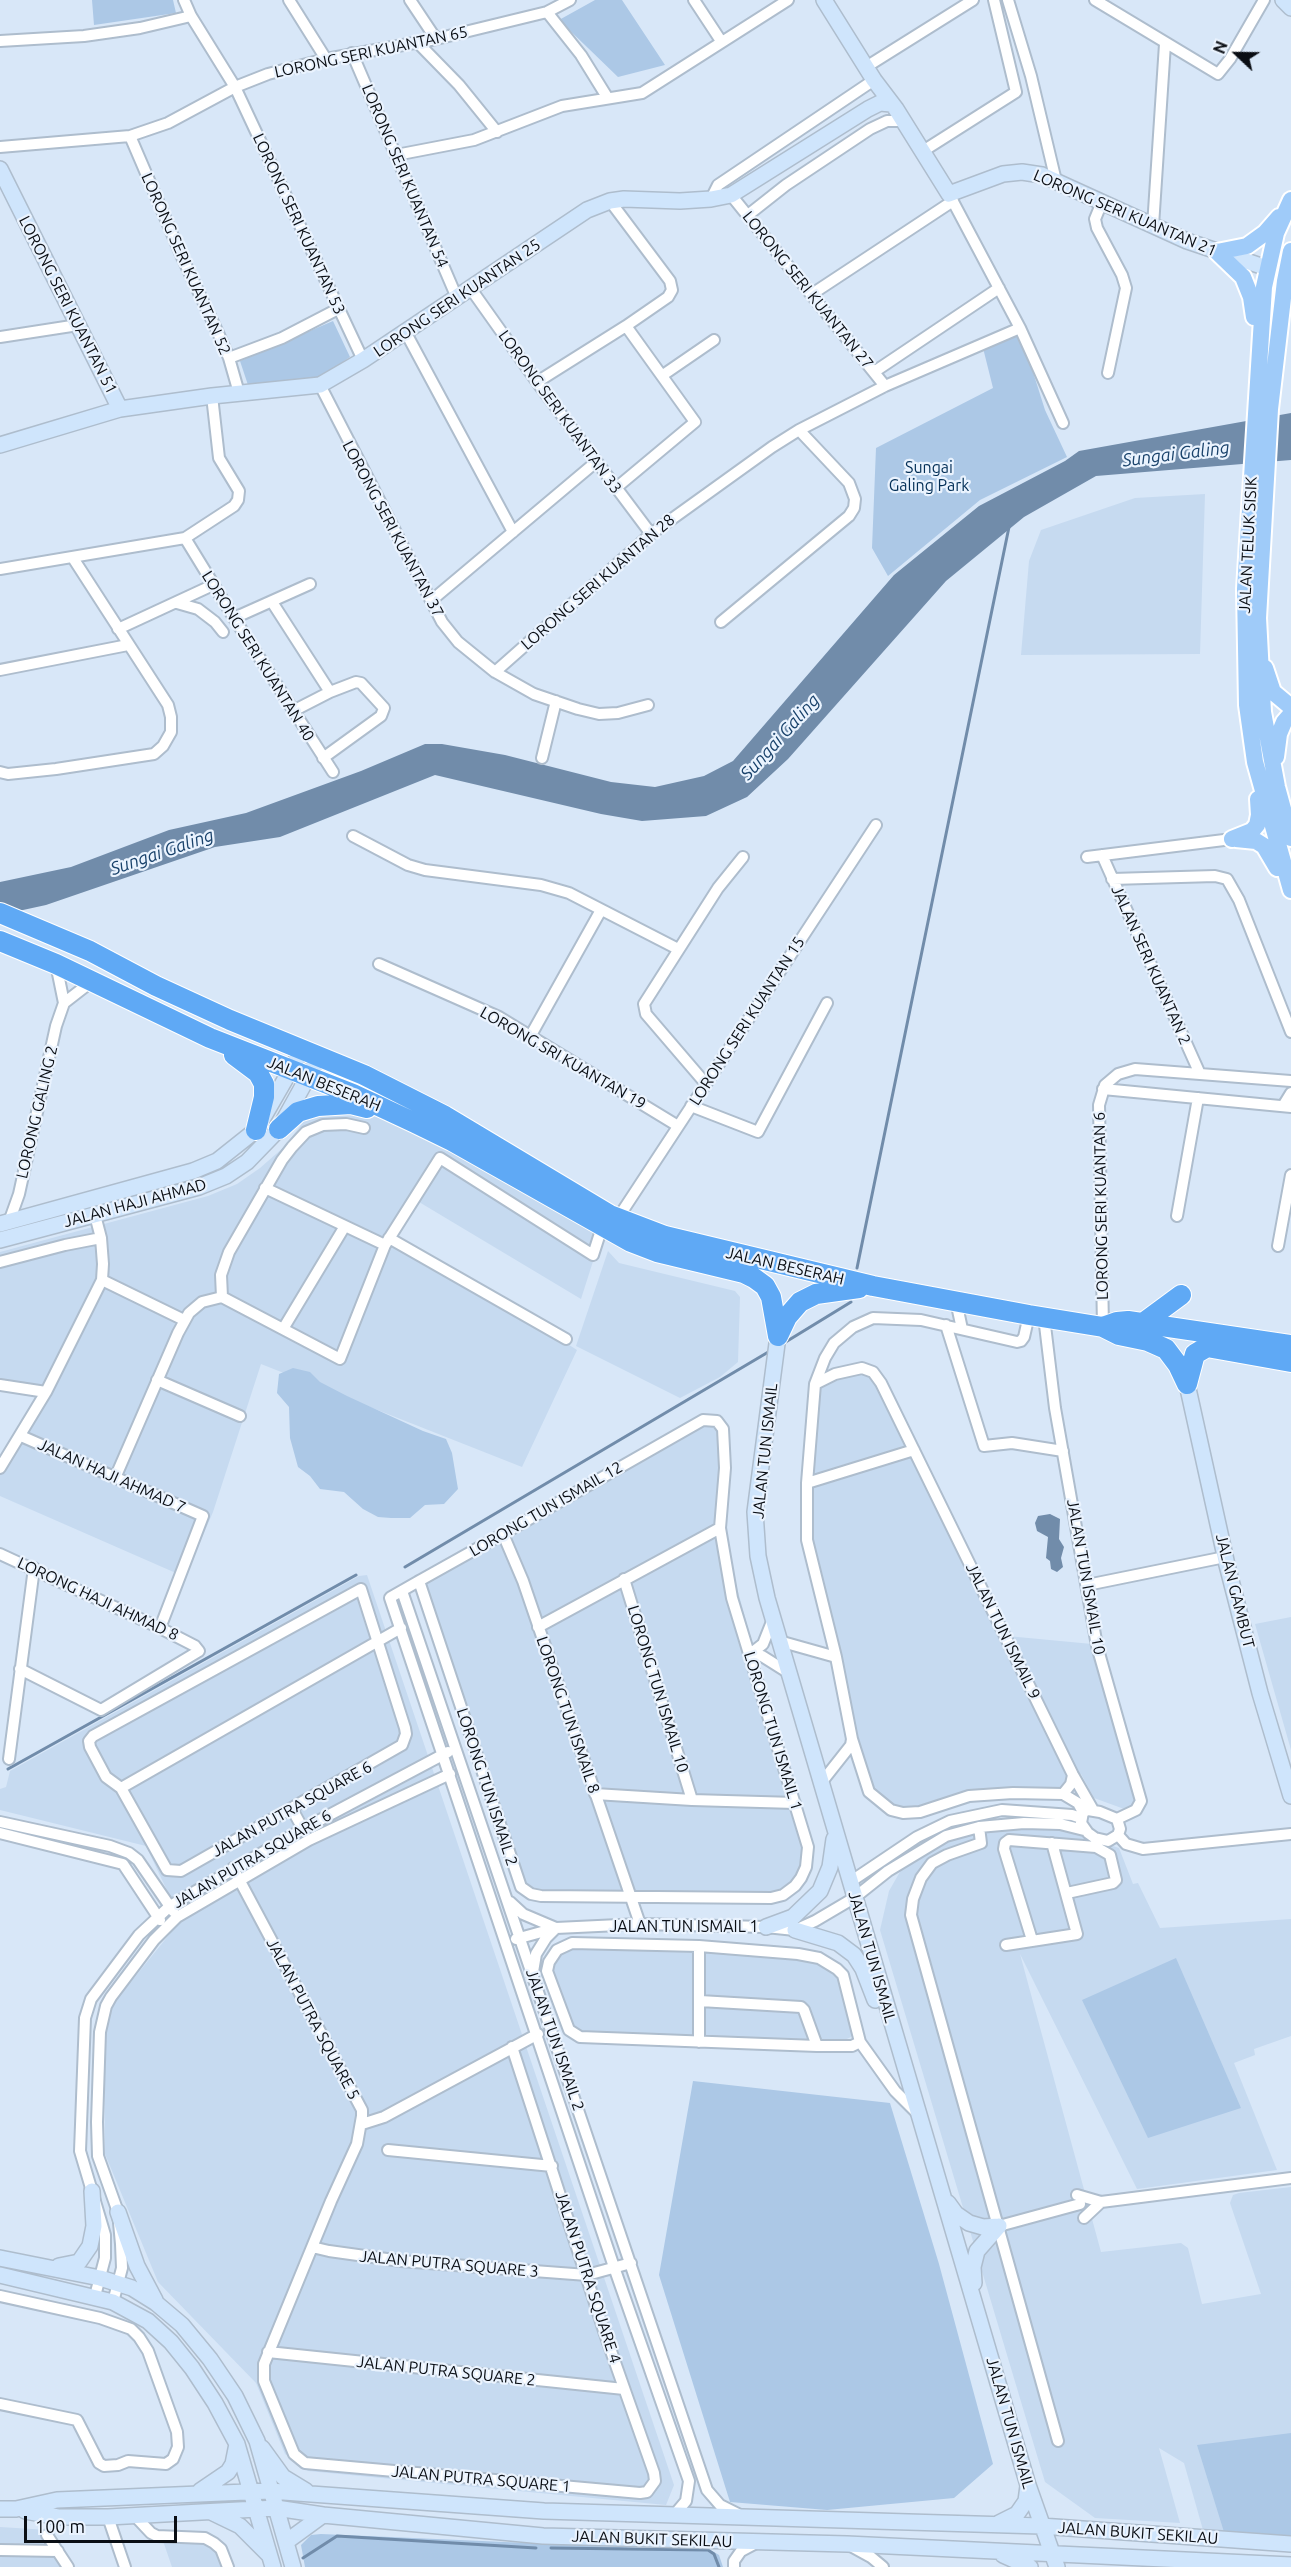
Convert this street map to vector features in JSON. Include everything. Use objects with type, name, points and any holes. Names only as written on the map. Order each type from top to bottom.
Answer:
[{"type":"highway","name":"JALAN BESERAH","points":[[0,913],[90,951],[156,986],[230,1020],[364,1075],[445,1116],[657,1252],[744,1273],[765,1286],[771,1297],[778,1340]]},
{"type":"highway","name":"JALAN BESERAH","points":[[0,941],[56,964],[210,1038],[310,1076],[415,1123],[610,1222],[873,1286],[1037,1316],[1103,1327],[1117,1322],[1143,1323],[1291,1345]]},
{"type":"highway","points":[[210,1038],[258,1073],[264,1084],[260,1138]]},
{"type":"highway","points":[[279,1129],[298,1112],[334,1104],[351,1104],[415,1123]]},
{"type":"highway","points":[[778,1340],[787,1317],[800,1302],[816,1294],[873,1286]]},
{"type":"highway","points":[[1143,1323],[1181,1295]]},
{"type":"highway","points":[[1103,1327],[1119,1335],[1148,1341],[1166,1349],[1178,1365],[1186,1384]]},
{"type":"highway","points":[[1186,1384],[1195,1354],[1207,1347],[1291,1362]]},
{"type":"main road","points":[[1217,252],[1240,249],[1255,241],[1274,223],[1290,201]]},
{"type":"main road","name":"JALAN TELUK SISIK","points":[[1263,409],[1258,350],[1267,268],[1276,233],[1290,201]]},
{"type":"main road","name":"JALAN TELUK SISIK","points":[[1291,251],[1263,409],[1258,485],[1245,589],[1247,705],[1255,762],[1291,890]]},
{"type":"main road","points":[[1217,252],[1238,270],[1248,285],[1258,350]]},
{"type":"main road","points":[[1267,268],[1273,271],[1277,280],[1279,329]]},
{"type":"main road","name":"JALAN TELUK SISIK","points":[[1258,485],[1262,538],[1259,650],[1263,712],[1277,787],[1291,838]]},
{"type":"main road","points":[[1259,650],[1273,692],[1291,707]]},
{"type":"main road","points":[[1277,787],[1275,749],[1284,722],[1291,714]]},
{"type":"main road","points":[[1232,839],[1252,831],[1257,825],[1259,815],[1255,762]]},
{"type":"main road","points":[[1232,839],[1256,841],[1264,846],[1269,851],[1291,896]]},
{"type":"street","name":"LORONG SERI KUANTAN 53","points":[[184,0],[191,16],[235,87],[363,360]]},
{"type":"street","points":[[289,0],[326,59]]},
{"type":"street","points":[[410,0],[436,39]]},
{"type":"street","points":[[694,0],[721,41]]},
{"type":"street","points":[[396,155],[441,148],[497,132],[562,106],[642,93],[788,0]]},
{"type":"street","points":[[824,0],[951,197],[1020,328],[1063,423]]},
{"type":"street","points":[[711,199],[718,185],[973,0]]},
{"type":"street","points":[[923,151],[1016,92],[994,0]]},
{"type":"street","points":[[1008,0],[1031,76],[1056,181]]},
{"type":"street","points":[[1095,0],[1218,74],[1230,59],[1264,0]]},
{"type":"street","points":[[1283,0],[1291,8]]},
{"type":"street","name":"LORONG SERI KUANTAN 65","points":[[0,147],[130,136],[168,123],[235,87],[268,74],[352,53],[436,39],[547,12],[564,1]]},
{"type":"street","points":[[547,12],[581,55],[607,97]]},
{"type":"street","points":[[0,41],[84,36],[140,28],[191,16]]},
{"type":"street","points":[[418,43],[459,85],[497,132]]},
{"type":"street","points":[[1153,226],[1165,44]]},
{"type":"street","name":"LORONG SERI KUANTAN 54","points":[[352,53],[457,298]]},
{"type":"street","name":"LORONG SERI KUANTAN 25","points":[[0,445],[120,409],[212,396],[320,385],[406,333],[587,210],[610,201],[624,199],[680,201],[731,195],[868,109],[880,103],[891,104]]},
{"type":"street","points":[[748,215],[786,185],[870,129],[886,121],[904,122]]},
{"type":"street","name":"LORONG SERI KUANTAN 52","points":[[130,136],[177,247],[229,358],[239,393]]},
{"type":"street","name":"LORONG SERI KUANTAN 51","points":[[0,169],[120,409]]},
{"type":"street","name":"LORONG SERI KUANTAN 21","points":[[951,197],[985,179],[1022,172],[1042,175],[1153,226],[1217,252],[1267,268]]},
{"type":"street","name":"LORONG SERI KUANTAN 27","points":[[731,195],[885,386]]},
{"type":"street","points":[[812,294],[951,197]]},
{"type":"street","points":[[537,382],[626,326],[668,297],[672,290],[670,281],[610,201]]},
{"type":"street","points":[[1102,202],[1095,219],[1097,228],[1122,275],[1126,288],[1108,372]]},
{"type":"street","points":[[874,372],[999,288]]},
{"type":"street","name":"LORONG SERI KUANTAN 33","points":[[471,289],[537,382],[651,534]]},
{"type":"street","points":[[229,358],[282,338],[338,309]]},
{"type":"street","points":[[0,337],[78,325]]},
{"type":"street","points":[[616,488],[695,422],[626,326]]},
{"type":"street","name":"LORONG SERI KUANTAN 28","points":[[495,672],[651,534],[720,483],[799,430],[885,386],[1020,328]]},
{"type":"street","points":[[406,333],[513,532]]},
{"type":"street","points":[[663,375],[714,340]]},
{"type":"street","name":"LORONG SERI KUANTAN 37","points":[[320,385],[373,492],[432,600],[441,622],[458,642],[495,672],[534,694],[599,714],[618,714],[648,705]]},
{"type":"street","points":[[0,569],[185,538],[234,506],[238,500],[239,491],[219,458],[212,396]]},
{"type":"street","points":[[721,622],[849,516],[854,508],[855,499],[849,483],[799,430]]},
{"type":"street","points":[[432,600],[596,462]]},
{"type":"street","name":"LORONG SERI KUANTAN 40","points":[[185,538],[333,772]]},
{"type":"street","points":[[0,772],[8,774],[56,769],[154,754],[163,746],[171,732],[168,705],[73,558]]},
{"type":"street","points":[[234,618],[310,584]]},
{"type":"street","points":[[118,629],[213,585]]},
{"type":"street","points":[[273,602],[330,692]]},
{"type":"street","points":[[177,603],[198,609],[215,622],[223,632]]},
{"type":"street","points":[[0,670],[128,645]]},
{"type":"street","points":[[293,711],[356,682],[361,683],[384,708],[381,716],[323,759]]},
{"type":"street","points":[[542,758],[556,701]]},
{"type":"street","name":"LORONG SERI KUANTAN 15","points":[[387,1241],[440,1158],[593,1255],[610,1222],[678,1126],[876,825]]},
{"type":"street","points":[[353,836],[408,865],[425,870],[540,885],[569,893],[678,949]]},
{"type":"street","points":[[1087,857],[1232,839]]},
{"type":"street","name":"JALAN SERI KUANTAN 2","points":[[1102,855],[1200,1074]]},
{"type":"street","points":[[705,1084],[646,1014],[646,1001],[718,888],[743,857]]},
{"type":"street","points":[[1112,879],[1215,876],[1227,879],[1239,900],[1291,1032]]},
{"type":"street","points":[[531,1035],[601,910]]},
{"type":"street","name":"LORONG GALING 2","points":[[5,1223],[18,1194],[56,1026],[64,1003],[56,964]]},
{"type":"street","name":"LORONG SRI KUANTAN 19","points":[[379,964],[499,1017],[678,1126]]},
{"type":"street","points":[[64,1003],[91,982]]},
{"type":"street","points":[[691,1106],[758,1132],[828,1003]]},
{"type":"street","name":"JALAN HAJI AHMAD","points":[[5,1223],[72,1202],[193,1171],[218,1161],[279,1129],[310,1076],[311,1053]]},
{"type":"street","name":"JALAN HAJI AHMAD","points":[[0,1240],[199,1187],[226,1176],[260,1138],[291,1069],[311,1053]]},
{"type":"street","name":"LORONG SERI KUANTAN 6","points":[[1103,1327],[1099,1105],[1103,1089],[1111,1078],[1135,1069],[1200,1074]]},
{"type":"street","points":[[1200,1074],[1291,1081]]},
{"type":"street","points":[[1103,1089],[1287,1107],[1291,1093]]},
{"type":"street","points":[[1177,1216],[1198,1098]]},
{"type":"street","points":[[222,1297],[223,1264],[282,1160],[306,1132],[323,1125],[346,1124],[364,1128]]},
{"type":"street","points":[[260,1138],[282,1160]]},
{"type":"street","points":[[1278,1246],[1291,1174]]},
{"type":"street","points":[[265,1188],[345,1226],[387,1241],[566,1339]]},
{"type":"street","points":[[0,1468],[46,1392],[102,1280],[101,1238],[95,1215]]},
{"type":"street","points":[[283,1329],[345,1226]]},
{"type":"street","points":[[0,1262],[101,1238]]},
{"type":"street","points":[[116,1478],[184,1320],[202,1302],[222,1297],[340,1359],[387,1241]]},
{"type":"street","points":[[102,1280],[184,1320]]},
{"type":"street","points":[[956,1301],[962,1329]]},
{"type":"street","points":[[1037,1316],[1021,1341],[895,1317],[873,1318],[853,1327],[834,1343],[825,1358],[815,1384],[807,1483],[807,1540],[836,1657],[852,1739],[869,1792],[880,1803],[897,1812],[920,1812],[969,1796],[1013,1793],[1063,1794],[1078,1803],[1086,1813]]},
{"type":"street","name":"JALAN TUN ISMAIL 10","points":[[1037,1316],[1097,1646],[1141,1801],[1136,1810],[1117,1819]]},
{"type":"street","points":[[946,1325],[984,1446],[1012,1443],[1063,1451]]},
{"type":"street","name":"JALAN TUN ISMAIL","points":[[778,1340],[755,1512],[758,1556],[779,1641],[854,1898],[1028,2485],[1054,2560]]},
{"type":"street","name":"JALAN TUN ISMAIL 9","points":[[815,1384],[851,1368],[873,1372],[914,1450],[1073,1775],[1086,1813],[1084,1830]]},
{"type":"street","points":[[157,1380],[240,1416]]},
{"type":"street","points":[[0,1384],[46,1392]]},
{"type":"street","name":"JALAN GAMBUT","points":[[1186,1384],[1225,1557],[1260,1693],[1291,1796]]},
{"type":"street","name":"LORONG TUN ISMAIL 1","points":[[629,1897],[771,1898],[783,1895],[795,1886],[801,1878],[809,1854],[732,1598],[720,1528],[725,1468],[723,1429],[717,1421],[703,1420]]},
{"type":"street","name":"LORONG TUN ISMAIL 12","points":[[390,1598],[703,1420]]},
{"type":"street","name":"JALAN HAJI AHMAD 7","points":[[21,1436],[203,1516],[160,1628]]},
{"type":"street","points":[[807,1483],[914,1450]]},
{"type":"street","points":[[538,1628],[720,1528]]},
{"type":"street","name":"LORONG TUN ISMAIL 8","points":[[503,1534],[523,1581],[640,1924]]},
{"type":"street","name":"LORONG HAJI AHMAD 8","points":[[0,1554],[160,1628],[198,1649],[198,1652],[101,1710],[20,1669]]},
{"type":"street","points":[[1087,1585],[1225,1557]]},
{"type":"street","points":[[9,1759],[34,1568]]},
{"type":"street","name":"LORONG TUN ISMAIL 10","points":[[624,1579],[692,1800]]},
{"type":"street","name":"LORONG TUN ISMAIL 2","points":[[419,1581],[521,1887],[531,1894],[541,1896],[629,1897]]},
{"type":"street","name":"JALAN PUTRA SQUARE 6","points":[[359,1588],[362,1591],[378,1641],[405,1728],[406,1734],[402,1745],[181,1871],[167,1870],[121,1788],[106,1777],[90,1747],[89,1742],[93,1736],[359,1588]]},
{"type":"street","name":"JALAN TUN ISMAIL 2","points":[[402,1591],[707,2490],[720,2505],[743,2517]]},
{"type":"street","name":"JALAN TUN ISMAIL 2","points":[[390,1598],[506,1946],[538,2034],[614,2267],[689,2481],[686,2501],[675,2514]]},
{"type":"street","points":[[749,1655],[763,1644],[773,1619]]},
{"type":"street","points":[[121,1788],[401,1628]]},
{"type":"street","points":[[779,1641],[836,1657]]},
{"type":"street","points":[[749,1655],[762,1656],[789,1673]]},
{"type":"street","points":[[0,1718],[13,1719]]},
{"type":"street","points":[[821,1783],[851,1745],[852,1739]]},
{"type":"street","name":"JALAN PUTRA SQUARE 6","points":[[95,2296],[105,2258],[105,2235],[81,2151],[85,2018],[91,2000],[139,1935],[170,1906],[303,1829],[443,1754],[457,1749]]},
{"type":"street","name":"JALAN PUTRA SQUARE 6","points":[[113,2302],[122,2268],[118,2212],[98,2156],[97,2122],[102,2023],[106,2006],[166,1927],[177,1917],[309,1840],[450,1774]]},
{"type":"street","points":[[1063,1794],[1071,1784],[1073,1775]]},
{"type":"street","points":[[1013,1793],[1015,1811]]},
{"type":"street","points":[[594,1794],[795,1803]]},
{"type":"street","points":[[292,1809],[303,1829]]},
{"type":"street","points":[[850,1882],[933,1827],[973,1814],[1002,1810],[1072,1815],[1086,1813],[1117,1819],[1120,1829],[1118,1835],[1108,1841],[1052,1843],[1009,1840],[1005,1843],[1004,1849],[1032,1940]]},
{"type":"street","points":[[0,1822],[110,1846],[129,1853],[138,1860],[177,1917]]},
{"type":"street","points":[[795,1930],[815,1922],[854,1898],[929,1844],[946,1836],[978,1827],[1024,1823],[1060,1824],[1084,1830],[1110,1855],[1116,1880],[1113,1883],[1068,1893]]},
{"type":"street","points":[[766,1927],[793,1917],[820,1891],[830,1867],[834,1824]]},
{"type":"street","points":[[978,1827],[981,1843],[932,1863],[921,1878],[913,1899],[911,1915],[1058,2440]]},
{"type":"street","points":[[0,1833],[123,1864],[166,1927]]},
{"type":"street","points":[[1118,1835],[1126,1844],[1143,1849],[1291,1834]]},
{"type":"street","points":[[1006,1945],[1077,1934],[1068,1893],[1052,1843]]},
{"type":"street","points":[[138,1860],[155,1852]]},
{"type":"street","name":"JALAN PUTRA SQUARE 5","points":[[233,1868],[362,2110],[362,2124]]},
{"type":"street","points":[[508,1900],[523,1914],[556,1928],[546,1938],[536,1954],[533,1974]]},
{"type":"street","name":"JALAN TUN ISMAIL 1","points":[[506,1946],[520,1938],[556,1928],[640,1924],[766,1927],[795,1930]]},
{"type":"street","points":[[795,1930],[838,1943],[854,1955],[863,1969],[882,2018],[894,2030]]},
{"type":"street","points":[[860,2042],[852,2046],[817,2046],[580,2037],[573,2035],[566,2023],[547,1971],[549,1962],[557,1950],[573,1942],[699,1946],[798,1954],[819,1958],[843,1975],[860,2042],[903,2100],[920,2116]]},
{"type":"street","points":[[699,1946],[699,2042]]},
{"type":"street","points":[[91,2000],[106,2006]]},
{"type":"street","points":[[700,2001],[801,2007],[817,2046]]},
{"type":"street","points":[[85,2018],[102,2023]]},
{"type":"street","points":[[551,2028],[566,2023]]},
{"type":"street","points":[[268,2352],[357,2144],[362,2124],[384,2117],[538,2034]]},
{"type":"street","name":"JALAN PUTRA SQUARE 4","points":[[513,2047],[624,2389]]},
{"type":"street","points":[[388,2150],[552,2166]]},
{"type":"street","points":[[943,2195],[956,2214],[969,2223],[983,2227],[999,2226],[1079,2200],[1101,2202],[1291,2178]]},
{"type":"street","points":[[41,2266],[71,2265],[79,2262],[85,2256],[94,2226],[92,2191]]},
{"type":"street","points":[[1084,2218],[1101,2202]]},
{"type":"street","points":[[118,2212],[137,2266],[156,2303]]},
{"type":"street","points":[[974,2301],[973,2267],[977,2251],[999,2226]]},
{"type":"street","name":"JALAN PUTRA SQUARE 3","points":[[312,2247],[328,2252],[401,2261],[587,2275]]},
{"type":"street","points":[[0,2258],[100,2278],[132,2288],[156,2303],[182,2325],[210,2359],[235,2396],[257,2441],[283,2476],[298,2488],[313,2493]]},
{"type":"street","points":[[587,2275],[631,2263]]},
{"type":"street","points":[[0,2275],[113,2302],[148,2320],[171,2342],[192,2368],[215,2403],[237,2444],[271,2561]]},
{"type":"street","points":[[0,2296],[100,2318],[131,2329],[140,2337],[148,2351],[177,2432],[178,2447],[173,2459],[166,2464],[128,2461],[118,2465],[104,2466],[99,2463],[77,2420],[0,2404]]},
{"type":"street","name":"JALAN PUTRA SQUARE 1","points":[[268,2352],[263,2373],[291,2449],[305,2463],[647,2492],[652,2486],[654,2473],[624,2389]]},
{"type":"street","name":"JALAN PUTRA SQUARE 2","points":[[268,2352],[624,2389]]},
{"type":"street","points":[[257,2441],[293,2567]]},
{"type":"street","points":[[198,2493],[228,2472],[237,2444]]},
{"type":"street","points":[[987,2524],[1003,2522],[1017,2514],[1026,2501],[1028,2485]]},
{"type":"street","name":"JALAN BUKIT SEKILAU","points":[[16,2509],[57,2500],[270,2491],[544,2511],[1041,2526],[1291,2544]]},
{"type":"street","name":"JALAN BUKIT SEKILAU","points":[[0,2509],[16,2509],[58,2517],[108,2517],[276,2508],[323,2515],[543,2536],[759,2541],[987,2550],[1054,2560],[1291,2565]]},
{"type":"street","points":[[206,2510],[240,2526],[271,2561]]},
{"type":"street","points":[[286,2542],[323,2515]]},
{"type":"street","points":[[135,2516],[151,2533],[158,2536],[205,2538],[221,2549],[228,2567]]},
{"type":"street","points":[[108,2517],[125,2567]]},
{"type":"street","points":[[47,2535],[68,2567]]},
{"type":"street","points":[[734,2567],[734,2561],[741,2552],[759,2541]]},
{"type":"street","points":[[847,2544],[871,2557],[883,2567]]},
{"type":"street","points":[[0,2550],[58,2551]]},
{"type":"street","points":[[987,2550],[1019,2560],[1030,2567]]},
{"type":"shaded area","points":[[1205,494],[1200,654],[1021,655],[1029,561],[1041,530],[1135,498]]},
{"type":"shaded area","points":[[354,1110],[452,1140],[603,1230],[581,1299],[409,1196],[387,1238],[510,1307],[577,1350],[522,1467],[261,1364],[213,1512],[185,1577],[0,1496],[0,1470],[51,1388],[0,1380],[0,1252],[208,1196],[237,1184],[260,1168],[284,1147],[307,1117]]},
{"type":"shaded area","points":[[608,1251],[619,1263],[735,1291],[740,1297],[738,1362],[720,1377],[680,1398],[576,1346]]},
{"type":"shaded area","points":[[869,1368],[1007,1636],[1092,1644],[1136,1800],[1134,1805],[1127,1810],[1094,1798],[1081,1774],[1067,1778],[1059,1789],[1013,1787],[970,1795],[930,1808],[898,1811],[869,1790],[808,1538],[817,1396],[821,1384]]},
{"type":"shaded area","points":[[705,1420],[724,1424],[720,1527],[811,1854],[786,1895],[544,1897],[523,1887],[422,1580]]},
{"type":"shaded area","points":[[367,1575],[674,2485],[666,2505],[308,2471],[285,2454],[256,2383],[158,2282],[105,2154],[104,2029],[113,2004],[181,1920],[146,1846],[0,1810],[0,1789],[6,1787],[10,1771],[359,1576]]},
{"type":"shaded area","points":[[1291,1617],[1291,1750],[1255,1624]]},
{"type":"shaded area","points":[[992,1829],[1061,1829],[1119,1848],[1133,1884],[1138,1883],[1160,1928],[1291,1919],[1291,2036],[1254,2049],[1255,2055],[1234,2063],[1277,2170],[1137,2189],[1020,1954],[1101,2252],[1181,2243],[1188,2248],[1202,2304],[1261,2294],[1230,2203],[1233,2195],[1239,2193],[1291,2187],[1291,2537],[1203,2530],[1184,2463],[1159,2448],[1180,2523],[1095,2518],[1045,2482],[880,1930],[889,1891],[901,1870],[916,1856],[935,1844],[960,1835]]},
{"type":"shaded area","points":[[576,1945],[800,1956],[816,1961],[832,1970],[839,1980],[854,2023],[854,2031],[851,2037],[840,2042],[573,2031],[550,1971],[551,1964],[559,1954]]},
{"type":"shaded area","points":[[0,2527],[48,2530],[72,2567],[0,2567]]},
{"type":"shaded area","points":[[162,2538],[213,2543],[227,2567],[172,2567]]},
{"type":"green space","points":[[92,0],[173,0],[176,13],[94,25]]},
{"type":"green space","points":[[595,0],[622,0],[665,65],[618,77],[559,20]]},
{"type":"green space","points":[[333,321],[350,357],[312,383],[249,388],[240,361]]},
{"type":"green space","name":"Sungai Galing Park","points":[[1020,331],[1045,410],[1067,457],[980,500],[888,576],[872,548],[876,448],[993,388],[983,348]]},
{"type":"green space","points":[[293,1368],[310,1372],[320,1382],[347,1396],[423,1431],[446,1439],[452,1453],[458,1489],[444,1504],[425,1505],[410,1518],[391,1518],[378,1517],[363,1509],[344,1492],[320,1489],[310,1476],[298,1467],[290,1438],[289,1407],[277,1393],[279,1374]]},
{"type":"green space","points":[[1176,1958],[1241,2108],[1148,2138],[1082,2000]]},
{"type":"green space","points":[[693,2081],[890,2103],[939,2264],[993,2464],[954,2498],[827,2510],[730,2502],[659,2275]]},
{"type":"green space","points":[[1291,2433],[1291,2537],[1224,2532],[1197,2445]]},
{"type":"green space","points":[[311,2535],[712,2551],[719,2555],[723,2567],[305,2567],[301,2545]]},
{"type":"water","name":"Sungai Galing","points":[[1291,413],[1291,460],[1096,476],[1024,517],[946,581],[788,759],[747,797],[706,816],[642,821],[601,814],[435,775],[280,837],[215,847],[46,905],[0,915],[0,882],[71,867],[169,830],[246,813],[361,771],[425,744],[442,744],[505,755],[611,782],[655,787],[704,776],[733,761],[894,575],[979,506],[1065,461],[1079,451]]},
{"type":"water","points":[[1050,1514],[1060,1519],[1059,1539],[1064,1547],[1061,1558],[1063,1567],[1057,1572],[1051,1569],[1050,1561],[1046,1558],[1048,1537],[1037,1531],[1035,1523],[1038,1516]]},
{"type":"waterway","points":[[857,1268],[1009,527]]},
{"type":"waterway","points":[[784,1343],[851,1302]]},
{"type":"waterway","points":[[405,1567],[770,1351]]},
{"type":"waterway","points":[[8,1769],[356,1575]]},
{"type":"waterway","points":[[303,2558],[337,2536],[536,2548]]},
{"type":"waterway","points":[[551,2548],[708,2550],[714,2554],[719,2567]]}]
